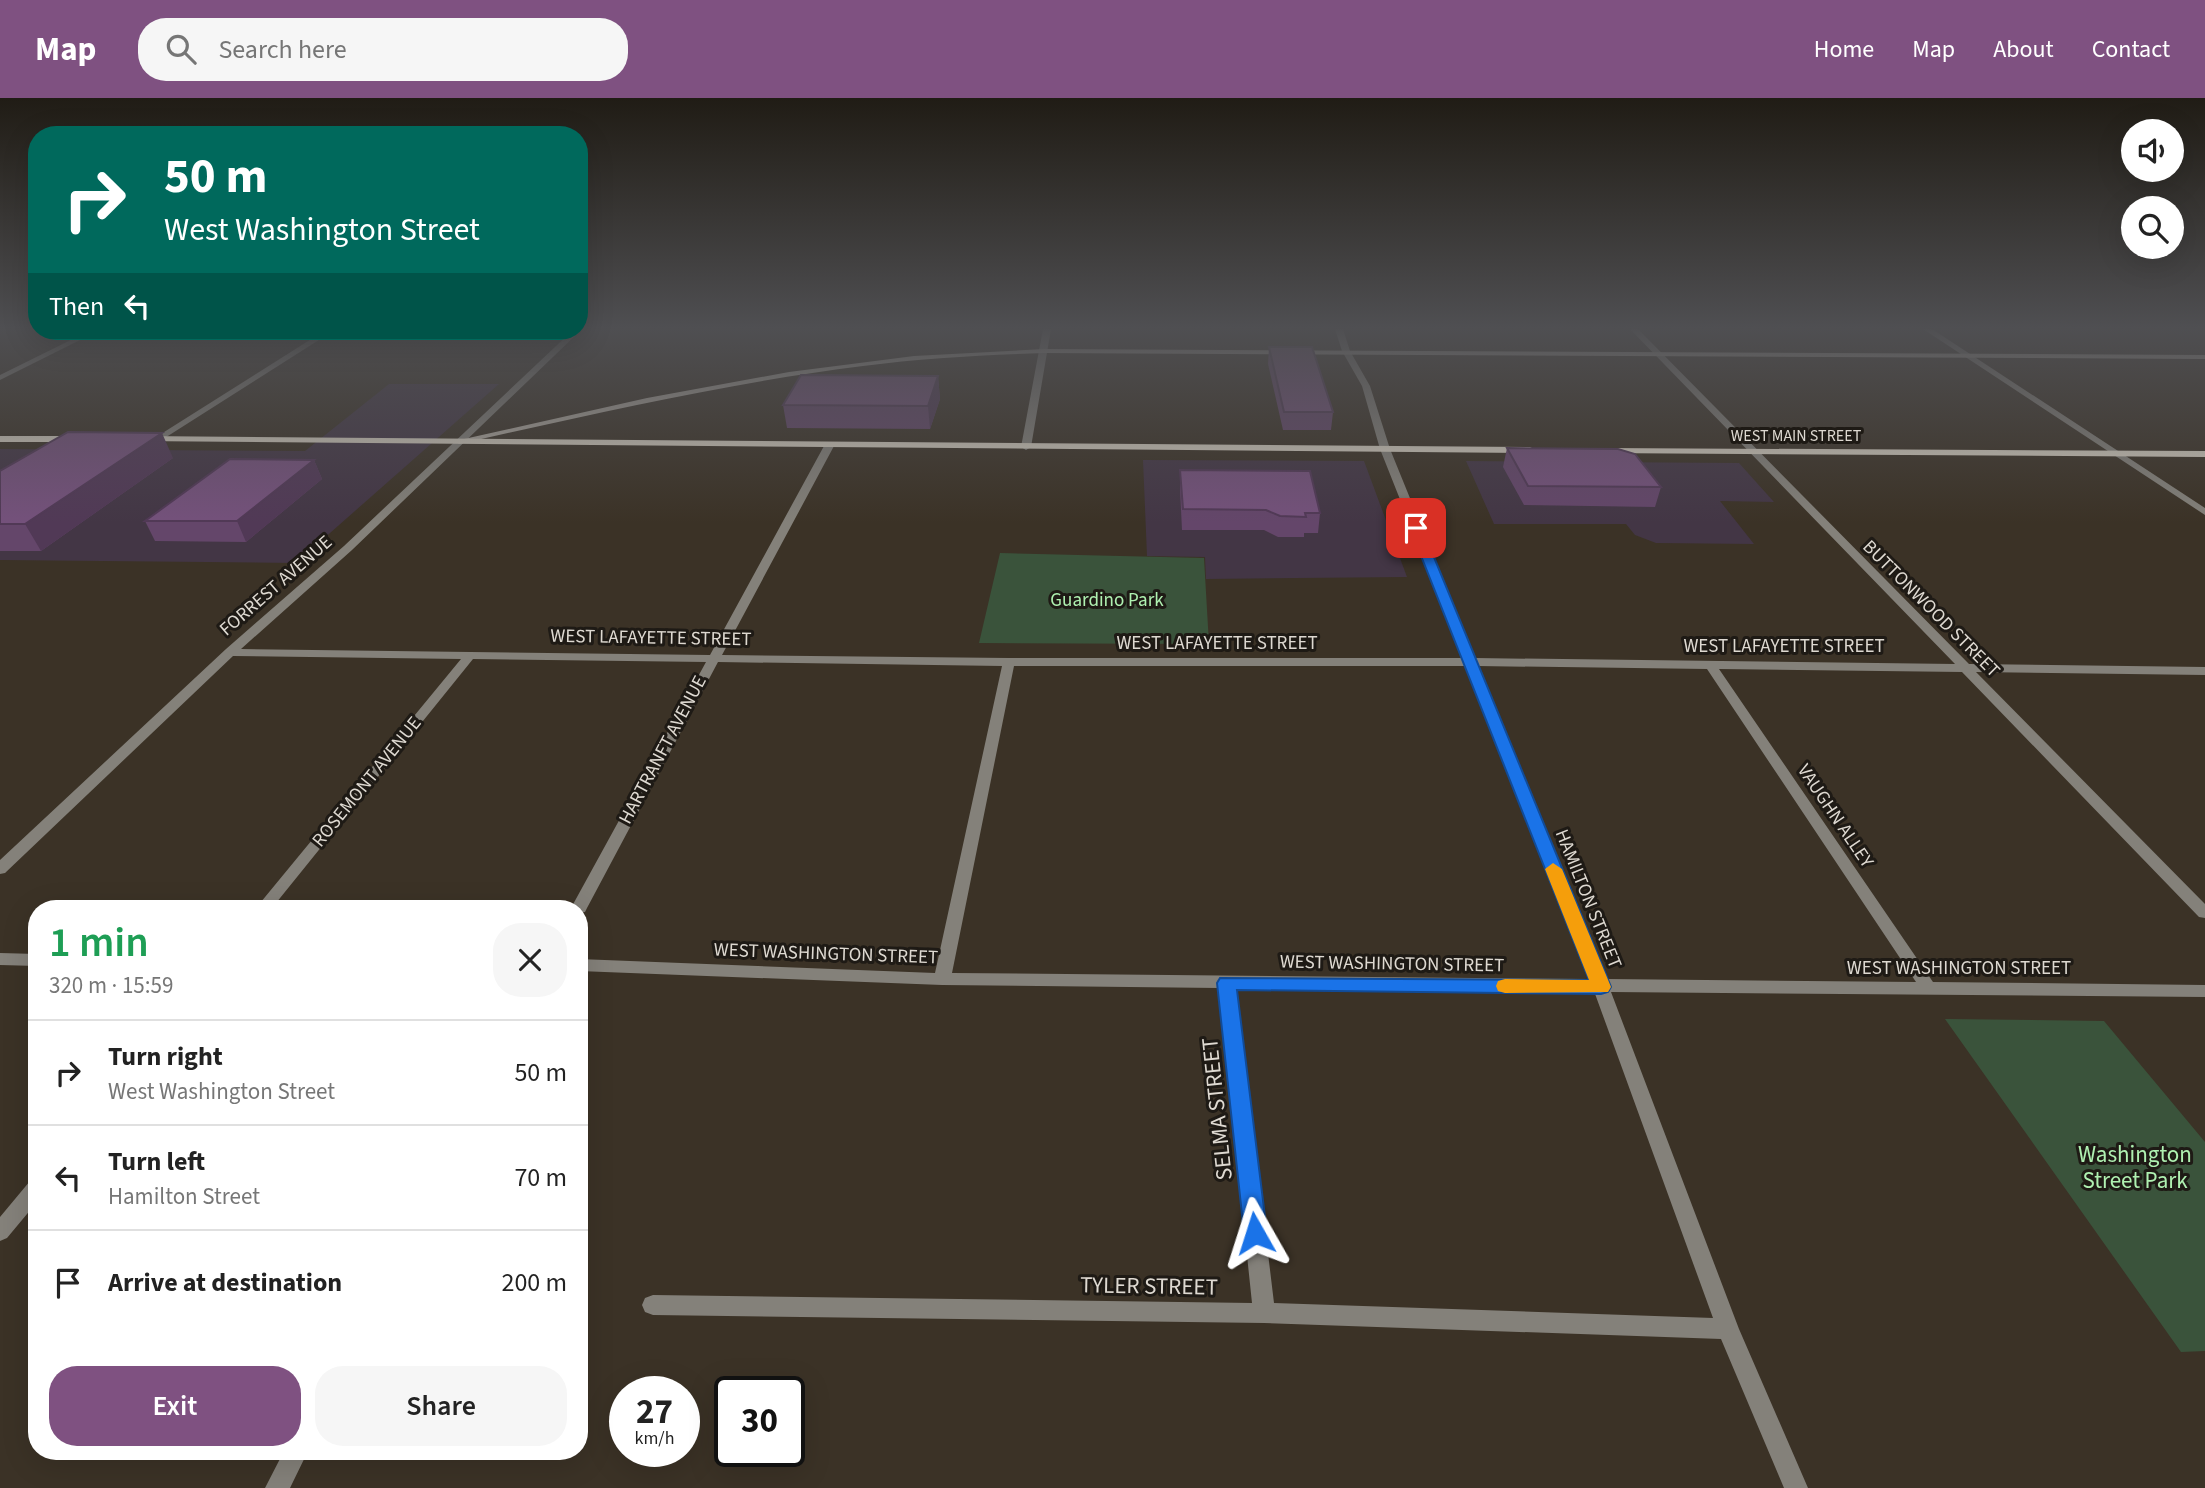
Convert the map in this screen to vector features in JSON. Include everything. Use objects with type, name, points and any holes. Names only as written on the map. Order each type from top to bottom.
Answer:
[{"type":"main road","points":[[459,441],[689,394]]},
{"type":"main road","points":[[0,439],[94,439]]},
{"type":"main road","points":[[132,439],[1539,450]]},
{"type":"main road","name":"WEST MAIN STREET","points":[[1592,451],[2205,454]]},
{"type":"street","points":[[158,439],[229,394]]},
{"type":"street","name":"FORREST AVENUE","points":[[0,869],[230,652],[348,548],[509,394]]},
{"type":"street","points":[[1026,447],[1036,394]]},
{"type":"street","name":"HAMILTON STREET","points":[[1368,394],[1385,449],[1601,987],[1728,1329],[1796,1488]]},
{"type":"street","name":"BUTTONWOOD STREET","points":[[1696,394],[1966,666],[2205,913]]},
{"type":"street","points":[[2028,394],[2205,512]]},
{"type":"street","name":"HARTRANFT AVENUE","points":[[583,900],[829,446]]},
{"type":"street","name":"WEST LAFAYETTE STREET","points":[[230,652],[1009,662],[1966,666],[2205,671]]},
{"type":"street","name":"ROSEMONT AVENUE","points":[[271,900],[469,656]]},
{"type":"street","points":[[942,979],[1009,662]]},
{"type":"street","name":"VAUGHN ALLEY","points":[[1710,664],[1929,989]]},
{"type":"street","points":[[0,959],[28,960]]},
{"type":"street","name":"WEST WASHINGTON STREET","points":[[588,965],[942,979],[2205,991]]},
{"type":"street","name":"SELMA STREET","points":[[1227,983],[1264,1313]]},
{"type":"street","points":[[0,1232],[28,1198]]},
{"type":"street","name":"TYLER STREET","points":[[653,1305],[1264,1313],[1728,1329]]},
{"type":"street","points":[[276,1488],[291,1460]]},
{"type":"shaded area","points":[[377,394],[488,394],[296,563],[0,560],[0,449],[305,451]]},
{"type":"shaded area","points":[[1143,460],[1364,461],[1407,577],[1206,579],[1205,557],[1147,556]]},
{"type":"shaded area","points":[[1466,461],[1739,463],[1774,502],[1720,501],[1754,544],[1656,543],[1635,535],[1626,524],[1494,524]]},
{"type":"green space","name":"Guardino Park","points":[[1000,553],[1204,558],[1209,644],[979,643]]},
{"type":"green space","name":"Washington Street Park","points":[[1945,1019],[2104,1021],[2205,1142],[2205,1351],[2181,1352]]},
{"type":"building","points":[[790,394],[932,394],[928,406],[783,405]]},
{"type":"building","points":[[1280,394],[1327,394],[1333,412],[1284,412]]},
{"type":"building","points":[[68,432],[162,433],[25,524],[0,524],[0,471]]},
{"type":"building","points":[[1507,448],[1618,449],[1635,454],[1661,487],[1528,486]]},
{"type":"building","points":[[230,459],[314,460],[237,521],[145,521]]},
{"type":"building","points":[[1180,470],[1310,471],[1320,513],[1305,513],[1306,517],[1280,516],[1266,510],[1183,509]]},
{"type":"slow traffic","points":[[1505,986],[1601,987],[1553,869]]},
{"type":"route","points":[[1255,1233],[1227,983],[1601,987],[1416,528]]}]
